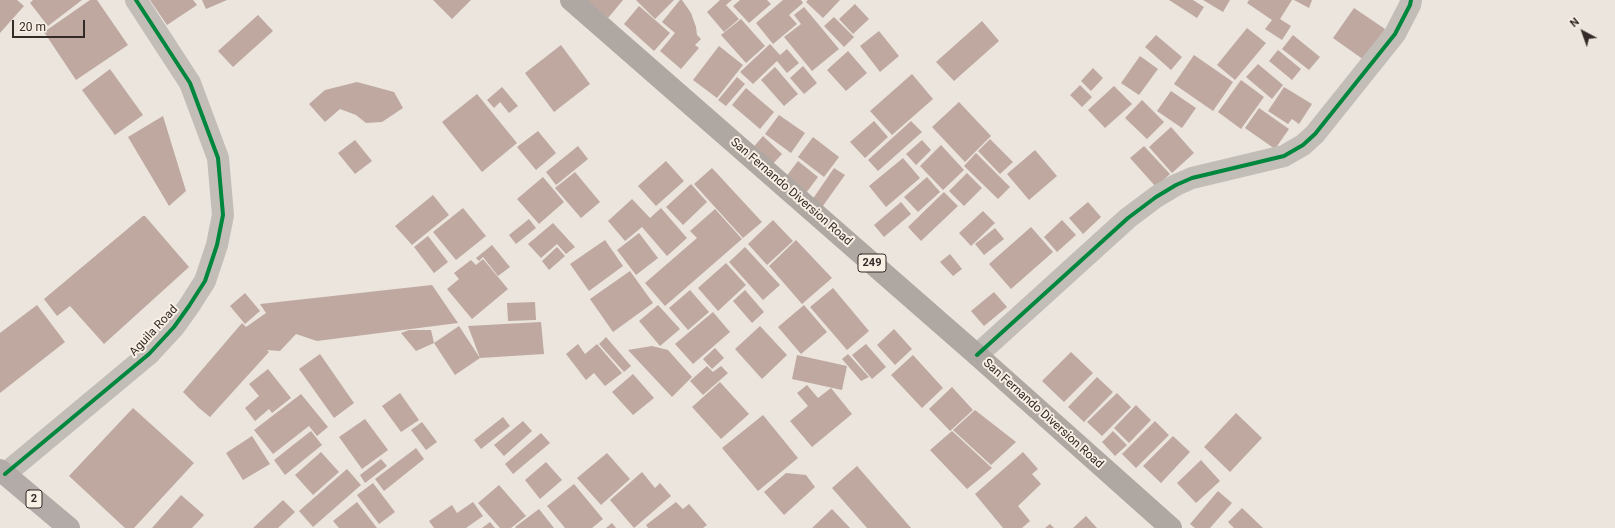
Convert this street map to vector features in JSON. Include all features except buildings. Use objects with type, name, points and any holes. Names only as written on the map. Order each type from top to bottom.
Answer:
[{"type":"highway","name":"San Fernando Diversion Road","points":[[571,0],[977,355],[1171,528]]},
{"type":"main road","name":"2","points":[[2,472],[69,528]]},
{"type":"street","name":"Aguila Road","points":[[2,472],[149,354],[174,327],[205,281],[217,246],[223,215],[218,158],[190,83],[136,0]]},
{"type":"street","points":[[977,355],[1128,218],[1156,197],[1192,178],[1284,156],[1304,145],[1315,134],[1395,34],[1410,5],[1411,0]]},
{"type":"cycle path","points":[[5,474],[149,354],[174,327],[205,281],[217,245],[223,215],[218,158],[190,83],[136,0]]},
{"type":"cycle path","points":[[977,355],[1128,218],[1156,197],[1176,185],[1192,178],[1284,156],[1303,145],[1315,134],[1395,34],[1410,5],[1411,0]]}]
